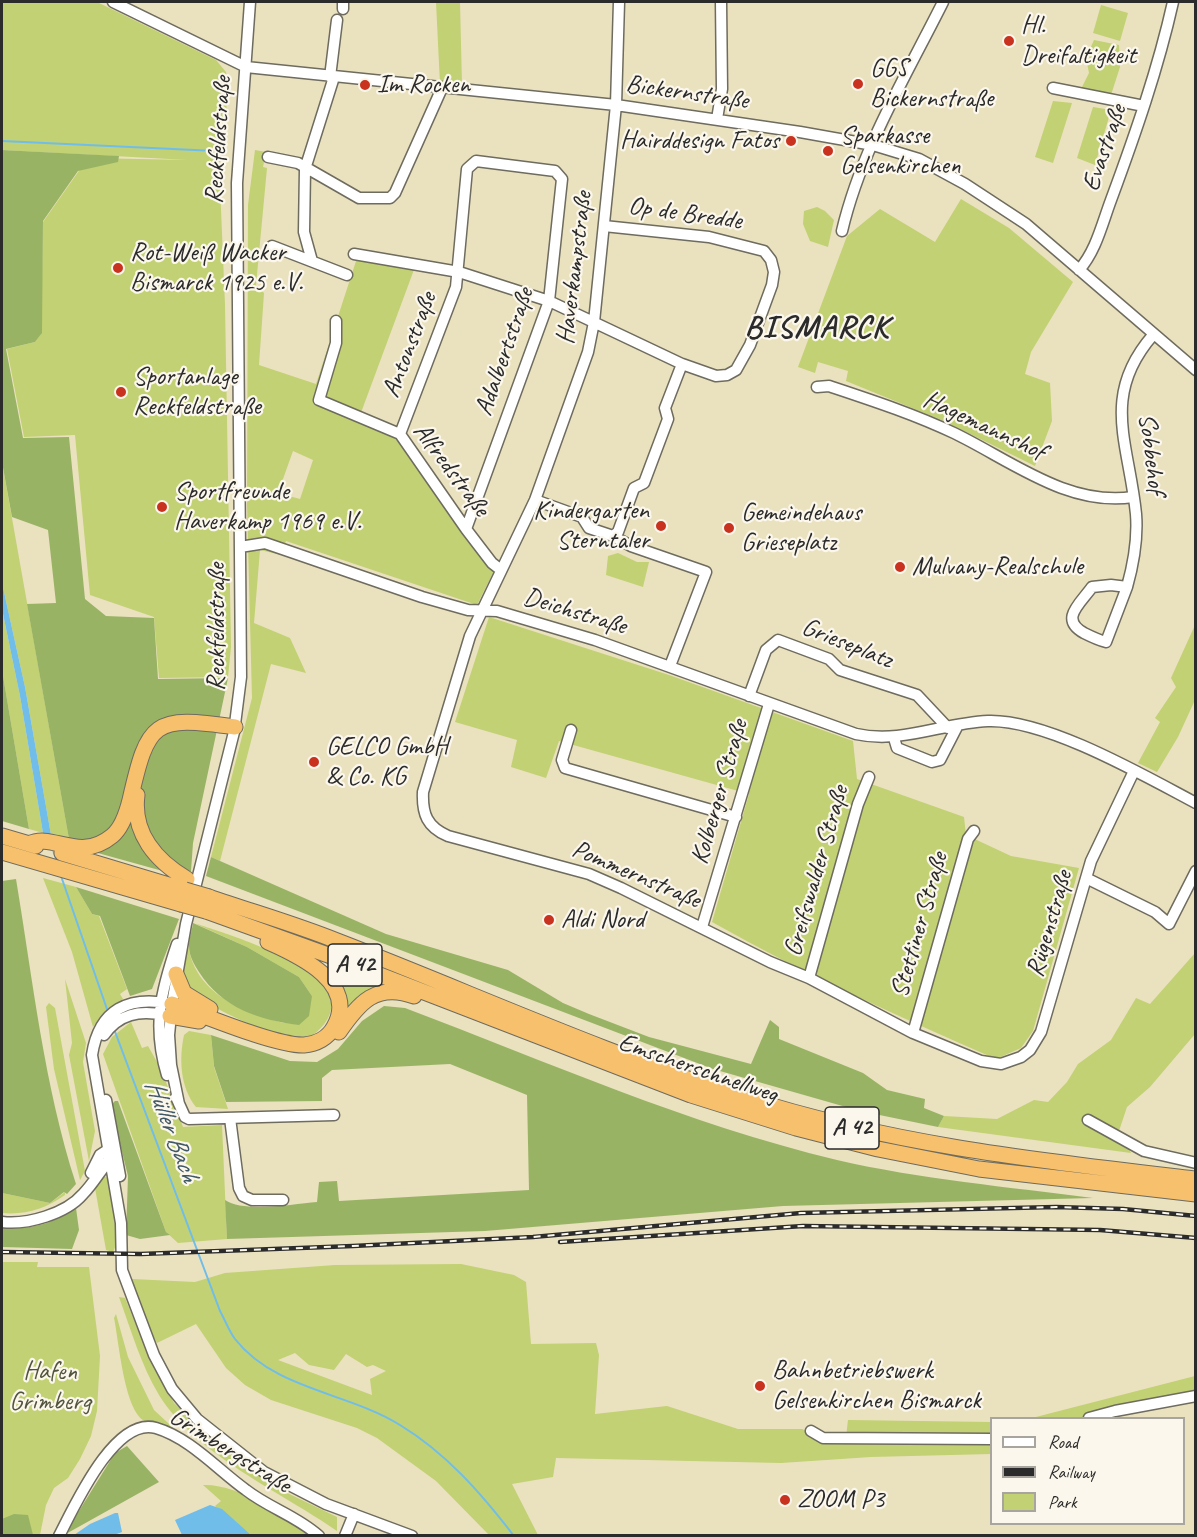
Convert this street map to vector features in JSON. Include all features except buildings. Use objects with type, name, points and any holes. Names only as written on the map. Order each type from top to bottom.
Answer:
[{"type":"highway","points":[[67,851],[104,842],[119,829],[129,803],[140,754],[149,736],[155,730],[165,724],[187,721],[233,732]]},
{"type":"highway","points":[[165,1009],[234,1025],[288,1043],[311,1044],[329,1035],[340,1015],[339,994],[333,983],[318,970],[209,899],[184,891],[170,867],[149,846],[137,821],[136,796],[146,754],[158,735],[174,727],[233,732]]},
{"type":"highway","name":"A 42","points":[[3,844],[28,844],[36,840],[209,899]]},
{"type":"highway","name":"A 42","points":[[3,844],[71,871],[184,891]]},
{"type":"highway","name":"Emscherschnellweg","points":[[209,899],[333,939],[666,1072],[756,1101],[896,1138],[1004,1156],[1196,1179]]},
{"type":"highway","name":"Emscherschnellweg","points":[[209,899],[502,1023],[711,1102],[796,1128],[878,1149],[979,1168],[1196,1194]]},
{"type":"highway","points":[[176,974],[184,993],[234,1025]]},
{"type":"highway","points":[[165,1009],[299,1050],[320,1047],[331,1041],[361,1002],[384,993],[409,994],[481,1022],[502,1023]]},
{"type":"street","name":"Bickernstraße","points":[[113,2],[246,67],[616,105],[873,145],[919,159],[965,184],[1026,224],[1196,370]]},
{"type":"street","name":"Reckfeldstraße","points":[[165,1009],[176,974],[233,732],[242,659],[237,183],[250,2]]},
{"type":"street","name":"Haverkampstraße","points":[[482,611],[535,500],[588,352],[594,322],[616,105],[619,2]]},
{"type":"street","points":[[717,119],[722,90],[721,2]]},
{"type":"street","name":"Evastraße","points":[[1079,270],[1089,258],[1144,106],[1173,2]]},
{"type":"street","points":[[842,231],[850,197],[938,3]]},
{"type":"street","points":[[312,261],[304,232],[305,169],[332,77],[337,20]]},
{"type":"street","points":[[268,156],[298,163],[359,198],[390,198],[395,193],[442,88]]},
{"type":"street","points":[[1053,88],[1144,106]]},
{"type":"street","name":"Adalbertstraße","points":[[466,529],[549,301],[562,180],[555,171],[476,161],[467,169]]},
{"type":"street","name":"Antonstraße","points":[[400,434],[436,345],[459,272],[467,169]]},
{"type":"street","name":"Op de Bredde","points":[[594,322],[682,364],[716,376],[727,375],[736,370],[750,345],[772,285],[774,272],[771,260],[764,251],[752,246],[709,237],[604,226]]},
{"type":"street","points":[[272,246],[347,275]]},
{"type":"street","name":"Antonstraße","points":[[354,254],[459,272],[549,301],[594,322]]},
{"type":"street","name":"Alfredstraße","points":[[336,321],[336,343],[319,400],[400,434],[466,529],[492,563],[501,570]]},
{"type":"street","name":"Sobbehof","points":[[1127,586],[1092,587],[1072,615],[1071,622],[1074,628],[1106,642],[1127,586],[1136,541],[1121,396],[1136,355],[1153,335]]},
{"type":"street","points":[[613,536],[618,532],[634,488],[644,483],[668,419],[665,408],[682,364]]},
{"type":"street","name":"Hagemannshof","points":[[817,387],[829,386],[941,428],[1035,476],[1071,490],[1112,500],[1133,497]]},
{"type":"street","points":[[535,500],[582,517],[589,528],[613,536],[631,546],[706,572],[670,666]]},
{"type":"street","name":"Deichstraße","points":[[240,547],[265,543],[412,594],[482,611],[497,611],[584,636],[856,734],[894,738],[953,727],[1005,721],[1030,726],[1134,771],[1196,803]]},
{"type":"street","name":"Pommernstraße","points":[[482,611],[470,636],[423,792],[425,817],[430,825],[448,836],[592,876],[702,927],[770,962],[809,978],[913,1033],[990,1064]]},
{"type":"street","name":"Grieseplatz","points":[[749,696],[766,650],[778,640],[829,660],[840,670],[917,695],[953,727]]},
{"type":"street","name":"Kolberger Straße","points":[[702,927],[769,704]]},
{"type":"street","points":[[894,738],[897,748],[932,762],[940,760],[953,727]]},
{"type":"street","points":[[571,730],[562,760],[565,768],[736,817]]},
{"type":"street","name":"Rügenstraße","points":[[990,1064],[1001,1064],[1021,1057],[1030,1050],[1041,1032],[1097,845],[1134,771]]},
{"type":"street","name":"Greifswalder Straße","points":[[809,978],[858,804],[869,777]]},
{"type":"street","name":"Stettiner Straße","points":[[913,1033],[963,857],[974,831]]},
{"type":"street","points":[[1086,878],[1155,912],[1169,924],[1196,871]]},
{"type":"street","name":"Reckfeldstraße","points":[[186,924],[170,966],[165,1009],[171,1065],[179,1104],[185,1117],[189,1119],[333,1115]]},
{"type":"street","points":[[2,1222],[22,1222],[42,1218],[83,1196],[95,1173],[112,1152],[92,1066],[93,1046],[102,1033],[122,1013],[141,1000],[165,1009]]},
{"type":"street","points":[[230,1118],[239,1188],[243,1196],[252,1200],[283,1200]]},
{"type":"street","points":[[1088,1120],[1144,1151],[1196,1163]]},
{"type":"street","name":"Grimbergstraße","points":[[112,1152],[121,1223],[122,1270],[154,1355],[184,1405],[212,1432],[264,1472],[306,1495],[412,1536]]},
{"type":"street","points":[[1096,1417],[1115,1411],[1196,1396]]},
{"type":"street","name":"Grimbergstraße","points":[[59,1536],[111,1446],[128,1432],[143,1427],[154,1427],[175,1437],[247,1491],[297,1518],[319,1536]]},
{"type":"street","points":[[811,1431],[823,1438],[990,1439]]},
{"type":"street","points":[[345,1536],[354,1514]]},
{"type":"green space","name":"Sportanlage Reckfeldstraße","points":[[2,2],[97,2],[216,60],[226,72],[228,84],[223,162],[219,162],[225,305],[231,647],[228,677],[159,678],[154,617],[90,595],[75,435],[24,437],[7,349],[35,342],[41,334],[43,222],[88,158],[188,160],[2,150]]},
{"type":"green space","points":[[436,2],[460,2],[462,86],[440,84]]},
{"type":"green space","points":[[1101,5],[1128,13],[1120,41],[1093,33]]},
{"type":"green space","points":[[1094,40],[1119,45],[1120,67],[1111,95],[1081,89],[1089,73],[1086,58]]},
{"type":"green space","points":[[1053,101],[1072,103],[1053,163],[1035,157]]},
{"type":"green space","points":[[1093,107],[1111,110],[1095,165],[1077,158]]},
{"type":"green space","points":[[2,150],[119,156],[118,162],[78,171],[43,221],[42,333],[35,342],[6,349],[23,438],[69,437],[85,599],[106,616],[154,618],[158,679],[228,678],[193,843],[191,871],[177,875],[87,850],[69,839],[27,604],[56,603],[48,530],[12,517],[2,462]]},
{"type":"green space","points":[[255,150],[266,152],[263,167],[267,168],[256,285],[264,293],[259,365],[316,384],[357,258],[415,267],[359,418],[396,435],[494,571],[477,605],[286,541],[281,555],[260,550],[254,623],[290,638],[306,673],[271,664],[220,861],[211,857],[252,698],[247,505],[248,205]],"holes":[[[293,451],[313,460],[300,499],[278,493]]]},
{"type":"green space","points":[[961,199],[1009,228],[1073,282],[1031,352],[1025,374],[1050,383],[1052,421],[1035,466],[944,421],[846,381],[848,371],[818,362],[815,373],[798,367],[847,236],[880,209],[935,242]]},
{"type":"green space","points":[[817,207],[834,220],[828,247],[810,241],[803,224],[804,211]]},
{"type":"green space","points":[[2,462],[69,839],[51,835],[25,687],[2,583]]},
{"type":"green space","points":[[618,553],[637,562],[649,562],[643,587],[606,575],[608,556]]},
{"type":"green space","points":[[2,609],[20,696],[43,833],[29,829],[2,670]]},
{"type":"green space","points":[[489,617],[669,675],[853,741],[857,779],[964,817],[966,835],[1011,856],[1079,868],[1033,1031],[1021,1048],[996,1059],[817,977],[712,922],[749,794],[559,741],[546,778],[511,767],[517,740],[455,722]]},
{"type":"green space","points":[[1195,625],[1195,700],[1178,737],[1157,772],[1138,763],[1160,722],[1155,718],[1176,687],[1171,678]]},
{"type":"green space","points":[[2,670],[29,829],[2,821]]},
{"type":"green space","points":[[211,857],[386,934],[508,970],[563,1003],[649,1037],[751,1064],[770,1020],[779,1027],[779,1039],[863,1073],[887,1090],[925,1099],[924,1108],[944,1116],[938,1127],[860,1111],[713,1069],[206,876]]},
{"type":"green space","points":[[43,878],[76,887],[92,914],[99,916],[127,989],[120,994],[123,999],[103,1014],[93,1027],[72,952]]},
{"type":"green space","points":[[16,879],[47,1071],[76,1184],[67,1194],[64,1192],[50,1203],[2,1193],[2,881]]},
{"type":"green space","points":[[76,887],[179,919],[152,989],[130,996],[100,916],[92,914]]},
{"type":"green space","points":[[193,923],[247,947],[299,977],[312,996],[309,1016],[299,1025],[270,1020],[243,1010],[219,995],[199,972],[191,957],[189,943]]},
{"type":"green space","points":[[194,923],[268,950],[317,979],[330,997],[329,1016],[311,1037],[294,1036],[248,1023],[190,993],[183,972],[188,944],[192,961],[210,988],[222,998],[252,1013],[284,1023],[312,996],[299,977],[247,947]]},
{"type":"green space","points":[[1195,953],[1195,1034],[1150,1087],[1127,1107],[1119,1131],[1131,1153],[938,1127],[944,1116],[997,1119],[1034,1100],[1048,1102],[1067,1082],[1078,1064],[1111,1040],[1136,998],[1150,1004]]},
{"type":"green space","points":[[312,961],[382,988],[344,1016]]},
{"type":"green space","points":[[65,979],[86,1043],[83,1062],[95,1131],[89,1161],[69,1055],[72,1043]]},
{"type":"green space","points":[[49,1003],[55,1008],[85,1171],[80,1180],[54,1069],[46,1007]]},
{"type":"green space","points":[[384,1006],[405,1008],[618,1091],[726,1129],[781,1145],[868,1167],[1093,1198],[783,1206],[485,1231],[227,1239],[225,1200],[233,1204],[256,1207],[317,1202],[319,1182],[337,1181],[339,1201],[529,1190],[527,1095],[450,1064],[332,1070],[322,1078],[322,1101],[226,1102],[214,1066],[211,1035],[290,1061],[317,1062],[338,1049],[362,1021]]},
{"type":"green space","points":[[131,1022],[142,1048],[148,1046],[161,1069],[183,1127],[222,1125],[227,1239],[178,1243],[166,1232],[103,1054],[112,1037]]},
{"type":"green space","points":[[189,1031],[211,1035],[214,1067],[228,1109],[196,1107],[187,1091],[181,1063],[184,1035]]},
{"type":"green space","points":[[118,1101],[166,1232],[170,1235],[140,1239],[126,1235],[128,1176],[112,1111],[111,1105]]},
{"type":"green space","points":[[104,1176],[108,1178],[118,1226],[113,1252],[106,1250],[95,1188]]},
{"type":"green space","points":[[65,1192],[65,1195],[58,1200],[35,1210],[2,1213],[2,1193],[50,1203]]},
{"type":"green space","points":[[76,1208],[79,1230],[72,1249],[2,1247],[2,1228],[41,1225],[68,1214]]},
{"type":"green space","name":"Hafen Grimberg","points":[[2,1262],[38,1262],[37,1267],[89,1267],[100,1356],[97,1411],[91,1436],[80,1459],[68,1478],[54,1488],[46,1505],[40,1535],[2,1536]]},
{"type":"green space","points":[[461,1264],[514,1275],[526,1282],[531,1344],[596,1343],[599,1355],[595,1414],[667,1406],[738,1429],[802,1429],[815,1435],[846,1437],[848,1420],[990,1422],[990,1454],[871,1457],[781,1463],[556,1458],[553,1477],[512,1484],[538,1535],[489,1535],[436,1481],[377,1438],[357,1428],[271,1400],[245,1385],[226,1368],[196,1324],[157,1343],[144,1320],[132,1279],[195,1282],[225,1273],[335,1265]],"holes":[[[295,1353],[309,1365],[334,1370],[346,1354],[367,1367],[373,1365],[386,1371],[370,1379],[372,1395],[278,1360]]]},
{"type":"green space","points":[[119,1297],[125,1298],[151,1360],[174,1403],[243,1464],[279,1489],[337,1517],[337,1531],[241,1471],[195,1436],[175,1417],[159,1395],[147,1372]]},
{"type":"green space","points":[[116,1314],[128,1357],[154,1410],[182,1436],[143,1420],[131,1402],[123,1373],[114,1318]]},
{"type":"green space","points":[[1195,1376],[1195,1394],[1087,1417],[1036,1417]]},
{"type":"green space","points":[[127,1446],[159,1482],[64,1535],[115,1453]]},
{"type":"green space","points":[[203,1485],[218,1486],[246,1495],[312,1534],[251,1535],[215,1506],[221,1501]]},
{"type":"green space","points":[[14,1514],[28,1515],[33,1535],[2,1535],[2,1519]]},
{"type":"water","points":[[2,583],[25,687],[51,835],[43,833],[20,696],[2,609]]},
{"type":"water","points":[[210,1505],[222,1509],[251,1535],[182,1535],[175,1520]]},
{"type":"water","points":[[118,1513],[122,1532],[114,1535],[74,1535],[90,1524]]},
{"type":"waterway","points":[[2,141],[216,151]]},
{"type":"waterway","name":"Hüller Bach","points":[[52,847],[57,862]]},
{"type":"waterway","name":"Hüller Bach","points":[[61,876],[108,1012]]},
{"type":"waterway","name":"Hüller Bach","points":[[114,1029],[220,1311],[235,1339],[251,1356],[270,1369],[291,1380],[379,1414],[417,1436],[462,1475],[514,1536]]},
{"type":"railway","points":[[2,1252],[141,1254],[353,1246],[533,1237],[801,1213],[1056,1207],[1123,1209],[1196,1216]]},
{"type":"railway","points":[[560,1242],[803,1226],[1100,1230],[1196,1238]]},
{"type":"place","name":"Hl. Dreifaltigkeit","points":[[1009,41]]},
{"type":"place","name":"GGS Bickernstraße","points":[[858,84]]},
{"type":"place","name":"Im Rocken","points":[[365,85]]},
{"type":"place","name":"Hairddesign Fatos","points":[[791,141]]},
{"type":"place","name":"Sparkasse Gelsenkirchen","points":[[828,151]]},
{"type":"place","name":"Rot-Weiß Wacker Bismarck 1925 e.V.","points":[[118,268]]},
{"type":"place","name":"Sportanlage Reckfeldstraße","points":[[121,392]]},
{"type":"place","name":"Sportfreunde Haverkamp 1969 e.V.","points":[[162,507]]},
{"type":"place","name":"Kindergarten Sterntaler","points":[[661,526]]},
{"type":"place","name":"Gemeindehaus Grieseplatz","points":[[729,528]]},
{"type":"place","name":"Mulvany-Realschule","points":[[900,567]]},
{"type":"place","name":"GELCO GmbH & Co. KG","points":[[314,762]]},
{"type":"place","name":"Aldi Nord","points":[[549,920]]},
{"type":"place","name":"Bahnbetriebswerk Gelsenkirchen Bismarck","points":[[760,1386]]},
{"type":"place","name":"ZOOM P3","points":[[785,1500]]},
{"type":"district","name":"BISMARCK","points":[[817,329]]}]
